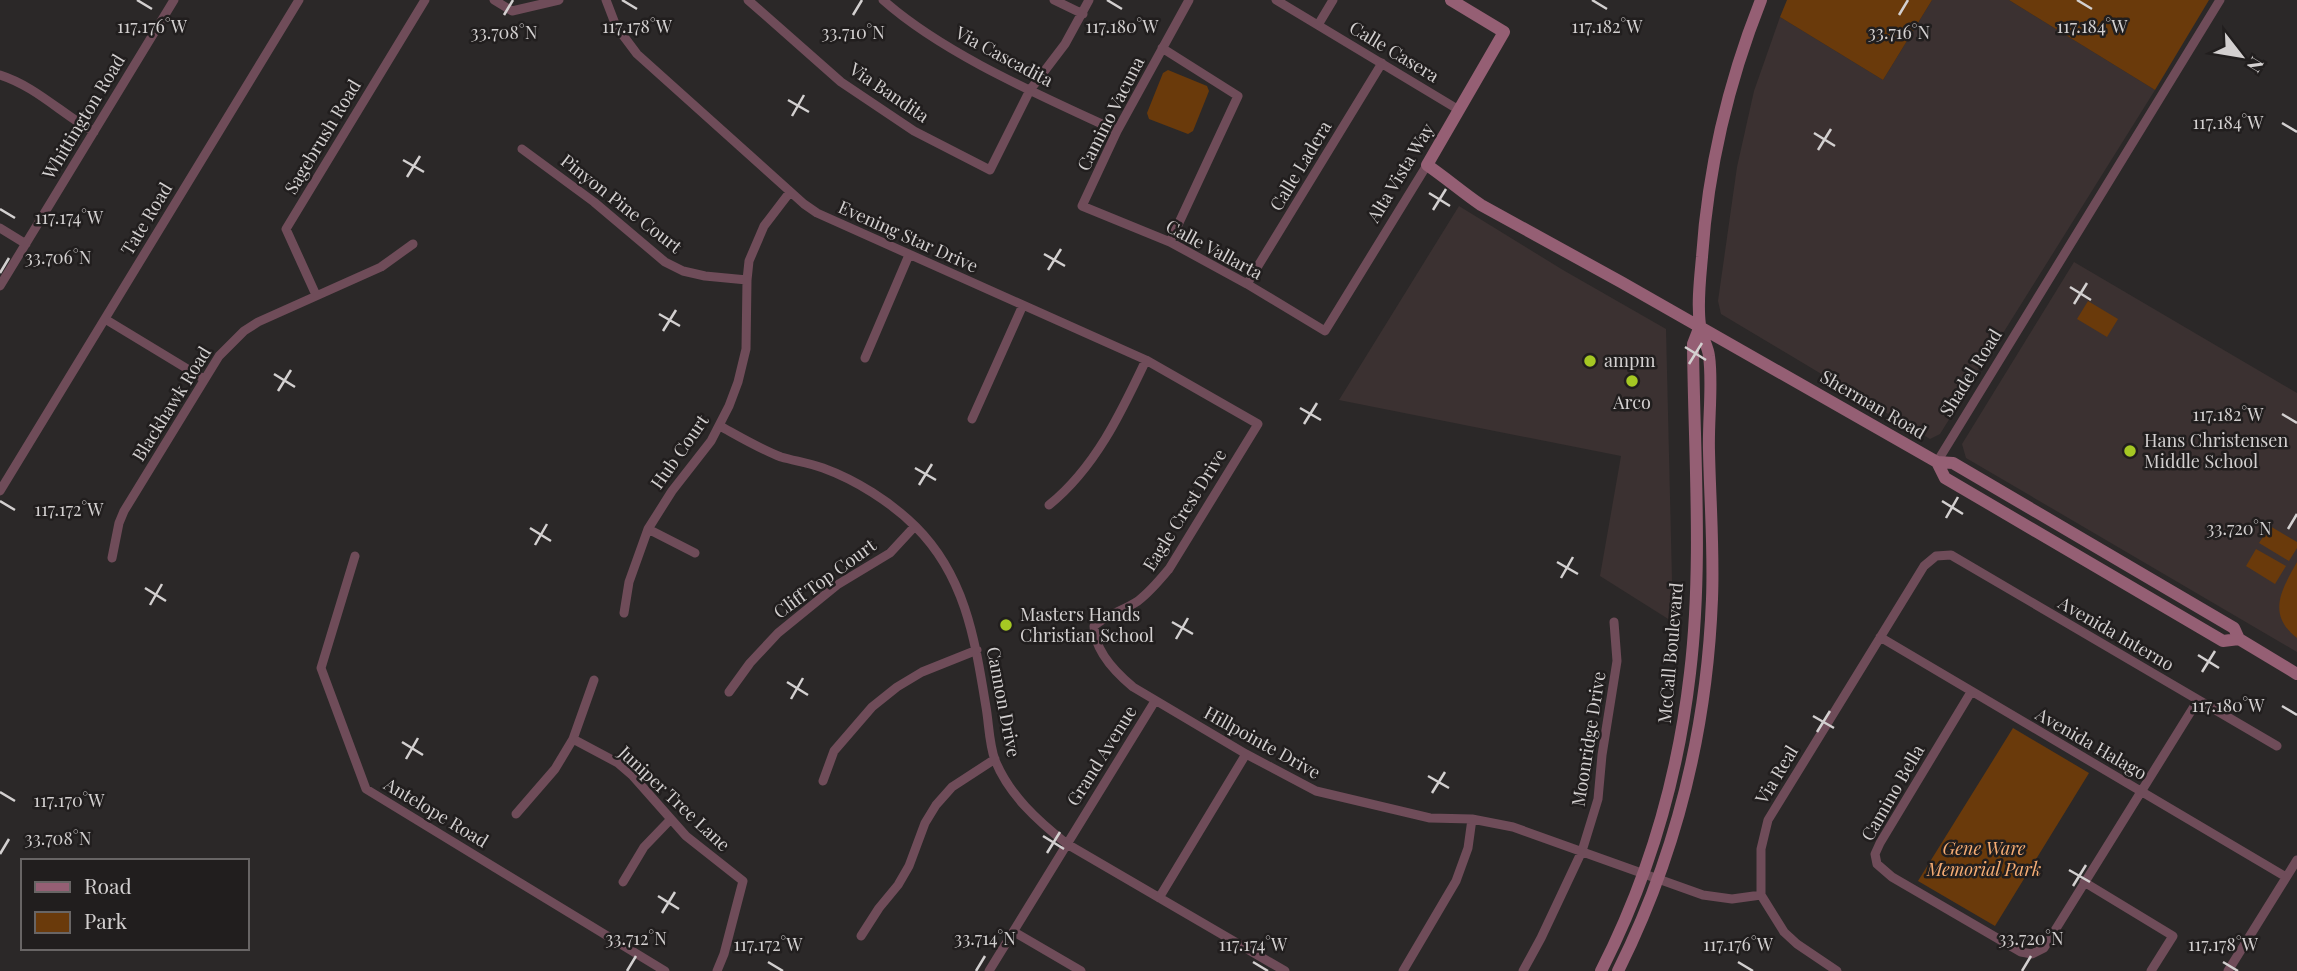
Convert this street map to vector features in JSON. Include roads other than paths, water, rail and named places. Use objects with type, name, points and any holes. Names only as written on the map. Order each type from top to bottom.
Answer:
[{"type":"main road","name":"Alta Vista Way","points":[[1427,165],[1504,32],[1451,0]]},
{"type":"main road","name":"McCall Boulevard","points":[[1618,971],[1658,879],[1683,799],[1702,710],[1710,631],[1713,559],[1709,356],[1700,326],[1701,272],[1710,179],[1727,101],[1761,0]]},
{"type":"main road","name":"Sherman Road","points":[[1427,165],[1481,205],[1937,461],[1953,463],[2234,628],[2239,639],[2297,674]]},
{"type":"main road","name":"McCall Boulevard","points":[[1601,971],[1644,874],[1657,837],[1673,776],[1690,672],[1695,598],[1693,344],[1700,326]]},
{"type":"main road","points":[[1937,461],[1945,478],[1996,509],[2223,641],[2239,639]]},
{"type":"main road","points":[[1695,598],[1702,610],[1696,685],[1702,710]]},
{"type":"street","name":"Whittington Road","points":[[0,286],[174,0]]},
{"type":"street","name":"Tate Road","points":[[0,491],[299,0]]},
{"type":"street","name":"Sagebrush Road","points":[[316,295],[286,229],[425,0]]},
{"type":"street","points":[[494,0],[512,12],[559,0]]},
{"type":"street","name":"Evening Star Drive","points":[[606,0],[616,26],[637,54],[790,192],[817,213],[1146,360],[1258,424]]},
{"type":"street","name":"Via Bandita","points":[[748,0],[841,82],[914,131],[990,170],[1030,90]]},
{"type":"street","name":"Via Cascadita","points":[[883,0],[938,41],[1030,90],[1117,131]]},
{"type":"street","points":[[1054,0],[1083,14]]},
{"type":"street","points":[[1030,90],[1065,44],[1089,0]]},
{"type":"street","name":"Camino Vacuna","points":[[1083,206],[1117,131],[1189,0]]},
{"type":"street","name":"Calle Casera","points":[[1276,0],[1459,110]]},
{"type":"street","points":[[1318,25],[1333,0]]},
{"type":"street","name":"Shadel Road","points":[[1937,461],[2220,0]]},
{"type":"street","points":[[1162,48],[1238,96],[1170,242]]},
{"type":"street","name":"Calle Ladera","points":[[1247,284],[1382,63]]},
{"type":"street","points":[[0,75],[36,91],[69,118],[94,132]]},
{"type":"street","name":"Pinyon Pine Court","points":[[522,149],[594,202],[665,262],[683,271],[705,276],[747,280]]},
{"type":"street","name":"Alta Vista Way","points":[[1325,331],[1427,165]]},
{"type":"street","name":"Hub Court","points":[[624,613],[629,582],[648,529],[657,511],[720,426],[738,382],[746,349],[749,261],[756,242],[774,211],[790,192]]},
{"type":"street","name":"Calle Vallarta","points":[[1083,206],[1170,242],[1325,331]]},
{"type":"street","points":[[0,228],[26,244]]},
{"type":"street","name":"Blackhawk Road","points":[[112,558],[124,511],[219,356],[244,331],[258,322],[381,267],[413,244]]},
{"type":"street","points":[[865,358],[909,255]]},
{"type":"street","points":[[972,419],[1023,305]]},
{"type":"street","points":[[105,318],[204,379]]},
{"type":"street","points":[[1049,505],[1072,487],[1087,467],[1129,397],[1146,360]]},
{"type":"street","name":"Eagle Crest Drive","points":[[1094,626],[1105,616],[1137,601],[1154,587],[1169,569],[1258,424]]},
{"type":"street","name":"Cannon Drive","points":[[720,426],[780,457],[823,468],[855,483],[885,501],[915,526],[949,569],[971,622],[995,758],[1022,803],[1067,844],[1285,971]]},
{"type":"street","name":"Cliff Top Court","points":[[729,692],[750,663],[778,633],[837,585],[890,553],[915,526]]},
{"type":"street","points":[[648,529],[695,553]]},
{"type":"street","name":"Avenida Interno","points":[[1937,556],[1951,555],[2277,746]]},
{"type":"street","name":"Antelope Road","points":[[355,556],[321,668],[366,789],[665,971]]},
{"type":"street","name":"Via Real","points":[[1761,895],[1760,849],[1768,820],[1924,566],[1937,556]]},
{"type":"street","name":"Moonridge Drive","points":[[1522,971],[1547,928],[1582,851],[1598,799],[1617,660],[1614,622]]},
{"type":"street","name":"Hillpointe Drive","points":[[1094,626],[1098,647],[1121,677],[1155,701],[1315,792],[1430,818],[1472,819],[1513,827],[1703,895],[1732,899],[1761,895]]},
{"type":"street","name":"Avenida Halago","points":[[1880,637],[2286,877]]},
{"type":"street","points":[[823,781],[834,751],[872,708],[897,687],[922,672],[977,650]]},
{"type":"street","points":[[516,814],[546,782],[573,738],[594,680]]},
{"type":"street","name":"Camino Bella","points":[[1971,692],[1880,843],[1875,854],[1877,864],[1892,877],[2021,952],[2032,954],[2044,948],[2084,882]]},
{"type":"street","points":[[2151,971],[2173,936],[2084,882],[2143,793],[2198,700]]},
{"type":"street","name":"Grand Avenue","points":[[989,971],[1155,701]]},
{"type":"street","name":"Juniper Tree Lane","points":[[573,738],[618,763],[670,820],[706,854],[743,881],[717,971]]},
{"type":"street","points":[[1159,898],[1246,754]]},
{"type":"street","points":[[861,936],[909,866],[925,823],[936,805],[961,780],[995,758]]},
{"type":"street","points":[[1403,971],[1456,881],[1468,848],[1472,819]]},
{"type":"street","points":[[623,882],[644,847],[670,820]]},
{"type":"street","points":[[2228,971],[2297,860]]},
{"type":"street","points":[[1761,895],[1784,932],[1837,971]]},
{"type":"street","points":[[1014,932],[1081,971]]},
{"type":"place","name":"ampm","points":[[1590,361]]},
{"type":"place","name":"Arco","points":[[1632,381]]},
{"type":"place","name":"Hans Christensen Middle School","points":[[2130,451]]},
{"type":"place","name":"Masters Hands Christian School","points":[[1006,625]]},
{"type":"park label","name":"Gene Ware Memorial Park","points":[[1984,859]]}]
